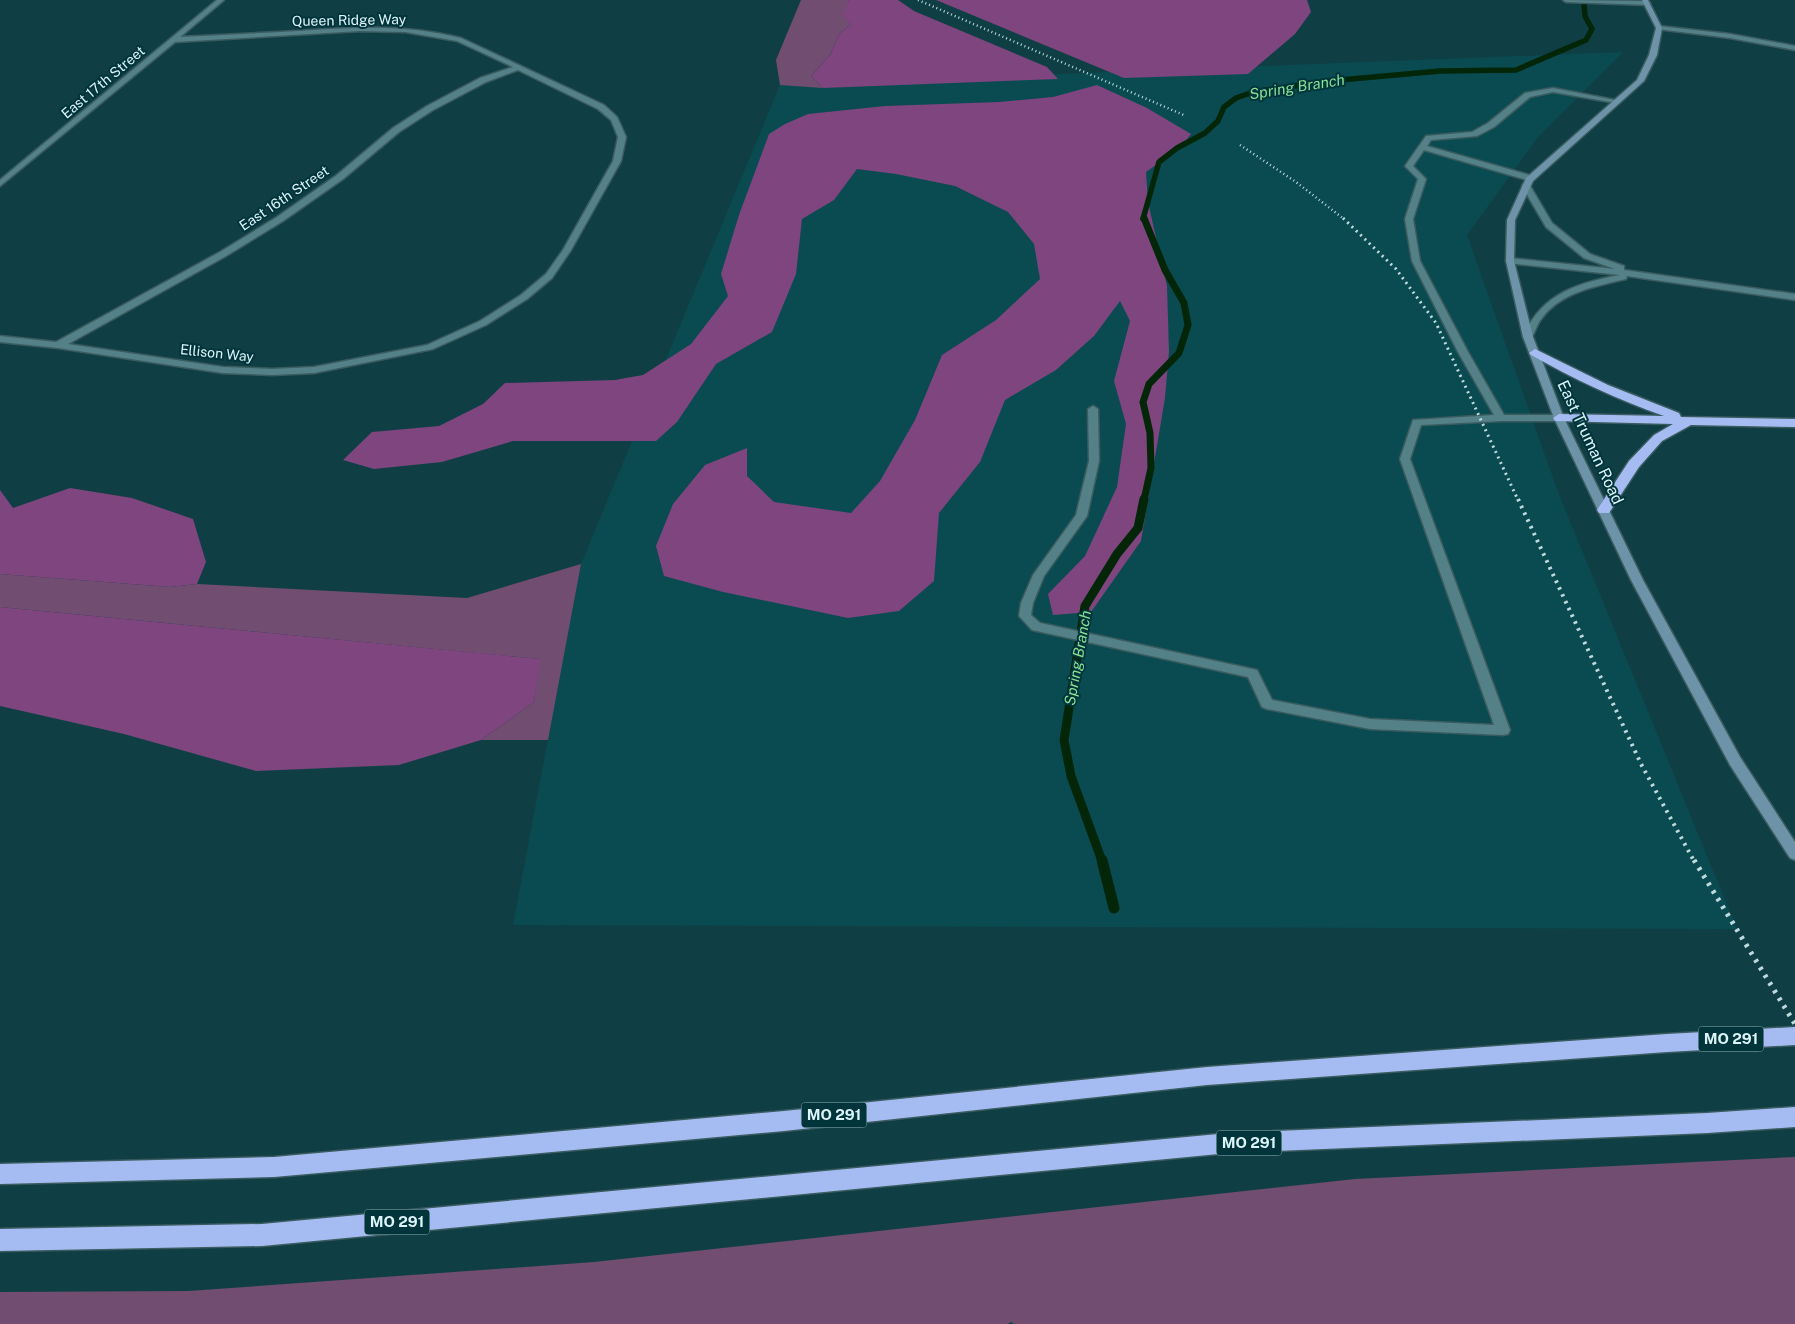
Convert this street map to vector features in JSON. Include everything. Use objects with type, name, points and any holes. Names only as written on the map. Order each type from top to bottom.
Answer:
[{"type":"highway","points":[[1535,354],[1592,384],[1639,404],[1688,421]]},
{"type":"highway","points":[[1559,418],[1795,423]]},
{"type":"highway","points":[[1604,510],[1634,464],[1658,438],[1688,421]]},
{"type":"highway","name":"MO 291","points":[[0,1174],[274,1166],[784,1121],[1207,1076],[1667,1043],[1795,1036]]},
{"type":"highway","name":"MO 291","points":[[0,1240],[262,1235],[1229,1143],[1708,1123],[1795,1116]]},
{"type":"main road","points":[[1646,1],[1659,28]]},
{"type":"main road","name":"East Truman Road","points":[[1659,28],[1653,55],[1640,81],[1528,182],[1511,220],[1510,262],[1528,337],[1559,418],[1637,580],[1735,761],[1795,854]]},
{"type":"street","name":"East 17th Street","points":[[0,184],[221,0]]},
{"type":"street","points":[[1566,0],[1646,1]]},
{"type":"street","points":[[1659,28],[1730,36],[1795,48]]},
{"type":"street","name":"Queen Ridge Way","points":[[174,40],[360,29],[405,30],[459,39],[601,107],[614,119],[618,129]]},
{"type":"street","name":"East 16th Street","points":[[58,345],[223,254],[280,219],[340,176],[396,130],[430,108],[483,80],[518,68]]},
{"type":"street","points":[[1501,418],[1463,352],[1416,261],[1409,219],[1422,179],[1409,166],[1429,138],[1474,134],[1491,125],[1528,96],[1553,90],[1616,101]]},
{"type":"street","name":"Ellison Way","points":[[0,339],[58,345],[223,370],[272,372],[314,370],[430,347],[483,323],[524,297],[548,276],[567,250],[617,161],[622,137],[618,129]]},
{"type":"street","points":[[1422,148],[1528,182],[1548,225],[1587,256],[1642,275]]},
{"type":"street","points":[[1510,262],[1642,275],[1795,297]]},
{"type":"street","points":[[1528,337],[1538,316],[1556,301],[1583,286],[1612,279],[1642,275]]},
{"type":"street","points":[[1093,409],[1094,461],[1081,516],[1039,575],[1027,603],[1025,616],[1036,627],[1253,673],[1267,704],[1370,724],[1503,730],[1405,459],[1416,422],[1501,418],[1559,418]]},
{"type":"shaded area","points":[[801,0],[849,0],[844,15],[851,25],[840,33],[830,55],[811,76],[823,88],[780,85],[776,60]]},
{"type":"shaded area","points":[[849,0],[898,0],[914,11],[1047,67],[1058,79],[823,88],[811,76],[830,55],[840,33],[851,25],[843,15]]},
{"type":"shaded area","points":[[936,0],[1307,0],[1311,12],[1295,34],[1248,74],[1124,78]]},
{"type":"shaded area","points":[[1623,52],[1538,137],[1467,235],[1558,492],[1737,929],[513,925],[581,564],[780,85]]},
{"type":"shaded area","points":[[1097,85],[1147,108],[1191,134],[1180,148],[1146,172],[1148,202],[1167,286],[1169,352],[1165,398],[1141,541],[1091,612],[1053,615],[1048,594],[1085,556],[1117,487],[1126,424],[1114,381],[1130,321],[1120,301],[1094,336],[1056,370],[1005,400],[980,462],[939,513],[934,581],[899,611],[848,618],[723,592],[664,576],[656,546],[673,504],[705,465],[747,448],[747,476],[774,502],[851,513],[880,481],[915,420],[942,355],[996,320],[1040,279],[1034,244],[1008,212],[955,186],[896,174],[857,169],[834,200],[802,219],[796,274],[772,332],[716,364],[677,422],[656,441],[513,441],[442,462],[374,469],[343,460],[372,432],[439,426],[483,404],[505,383],[615,380],[643,375],[691,344],[728,296],[721,274],[739,215],[769,134],[785,124],[808,114],[885,106],[999,102],[1053,97]]},
{"type":"shaded area","points":[[70,488],[132,498],[193,519],[206,562],[197,584],[170,587],[0,574],[0,490],[13,508]]},
{"type":"shaded area","points":[[581,564],[548,740],[481,740],[534,702],[539,659],[0,607],[0,574],[170,587],[197,584],[467,598]]},
{"type":"shaded area","points":[[0,607],[540,659],[534,702],[481,740],[399,765],[256,771],[124,734],[0,706]]},
{"type":"shaded area","points":[[1795,1157],[1795,1324],[1014,1324],[1011,1322],[1008,1324],[0,1324],[0,1292],[188,1291],[594,1262],[1355,1179]]},
{"type":"waterway","name":"Spring Branch","points":[[1143,219],[1159,162],[1177,148],[1205,133],[1218,121],[1224,107],[1236,98],[1253,92],[1329,81],[1440,71],[1516,70],[1586,40],[1592,29],[1585,16],[1584,5]]},
{"type":"waterway","name":"Spring Branch","points":[[1144,218],[1165,270],[1184,303],[1188,325],[1179,353],[1149,384],[1143,402],[1150,433],[1151,468],[1144,500]]},
{"type":"waterway","name":"Spring Branch","points":[[1102,861],[1071,776],[1064,740],[1085,606],[1117,554],[1138,528],[1144,499]]},
{"type":"waterway","name":"Spring Branch","points":[[1102,860],[1114,908]]},
{"type":"railway","points":[[918,0],[1186,116]]},
{"type":"railway","points":[[1240,145],[1296,182],[1344,219]]},
{"type":"railway","points":[[1343,218],[1396,269],[1436,323],[1518,500]]},
{"type":"railway","points":[[1518,499],[1641,764],[1694,861]]},
{"type":"railway","points":[[1694,860],[1795,1024]]}]
